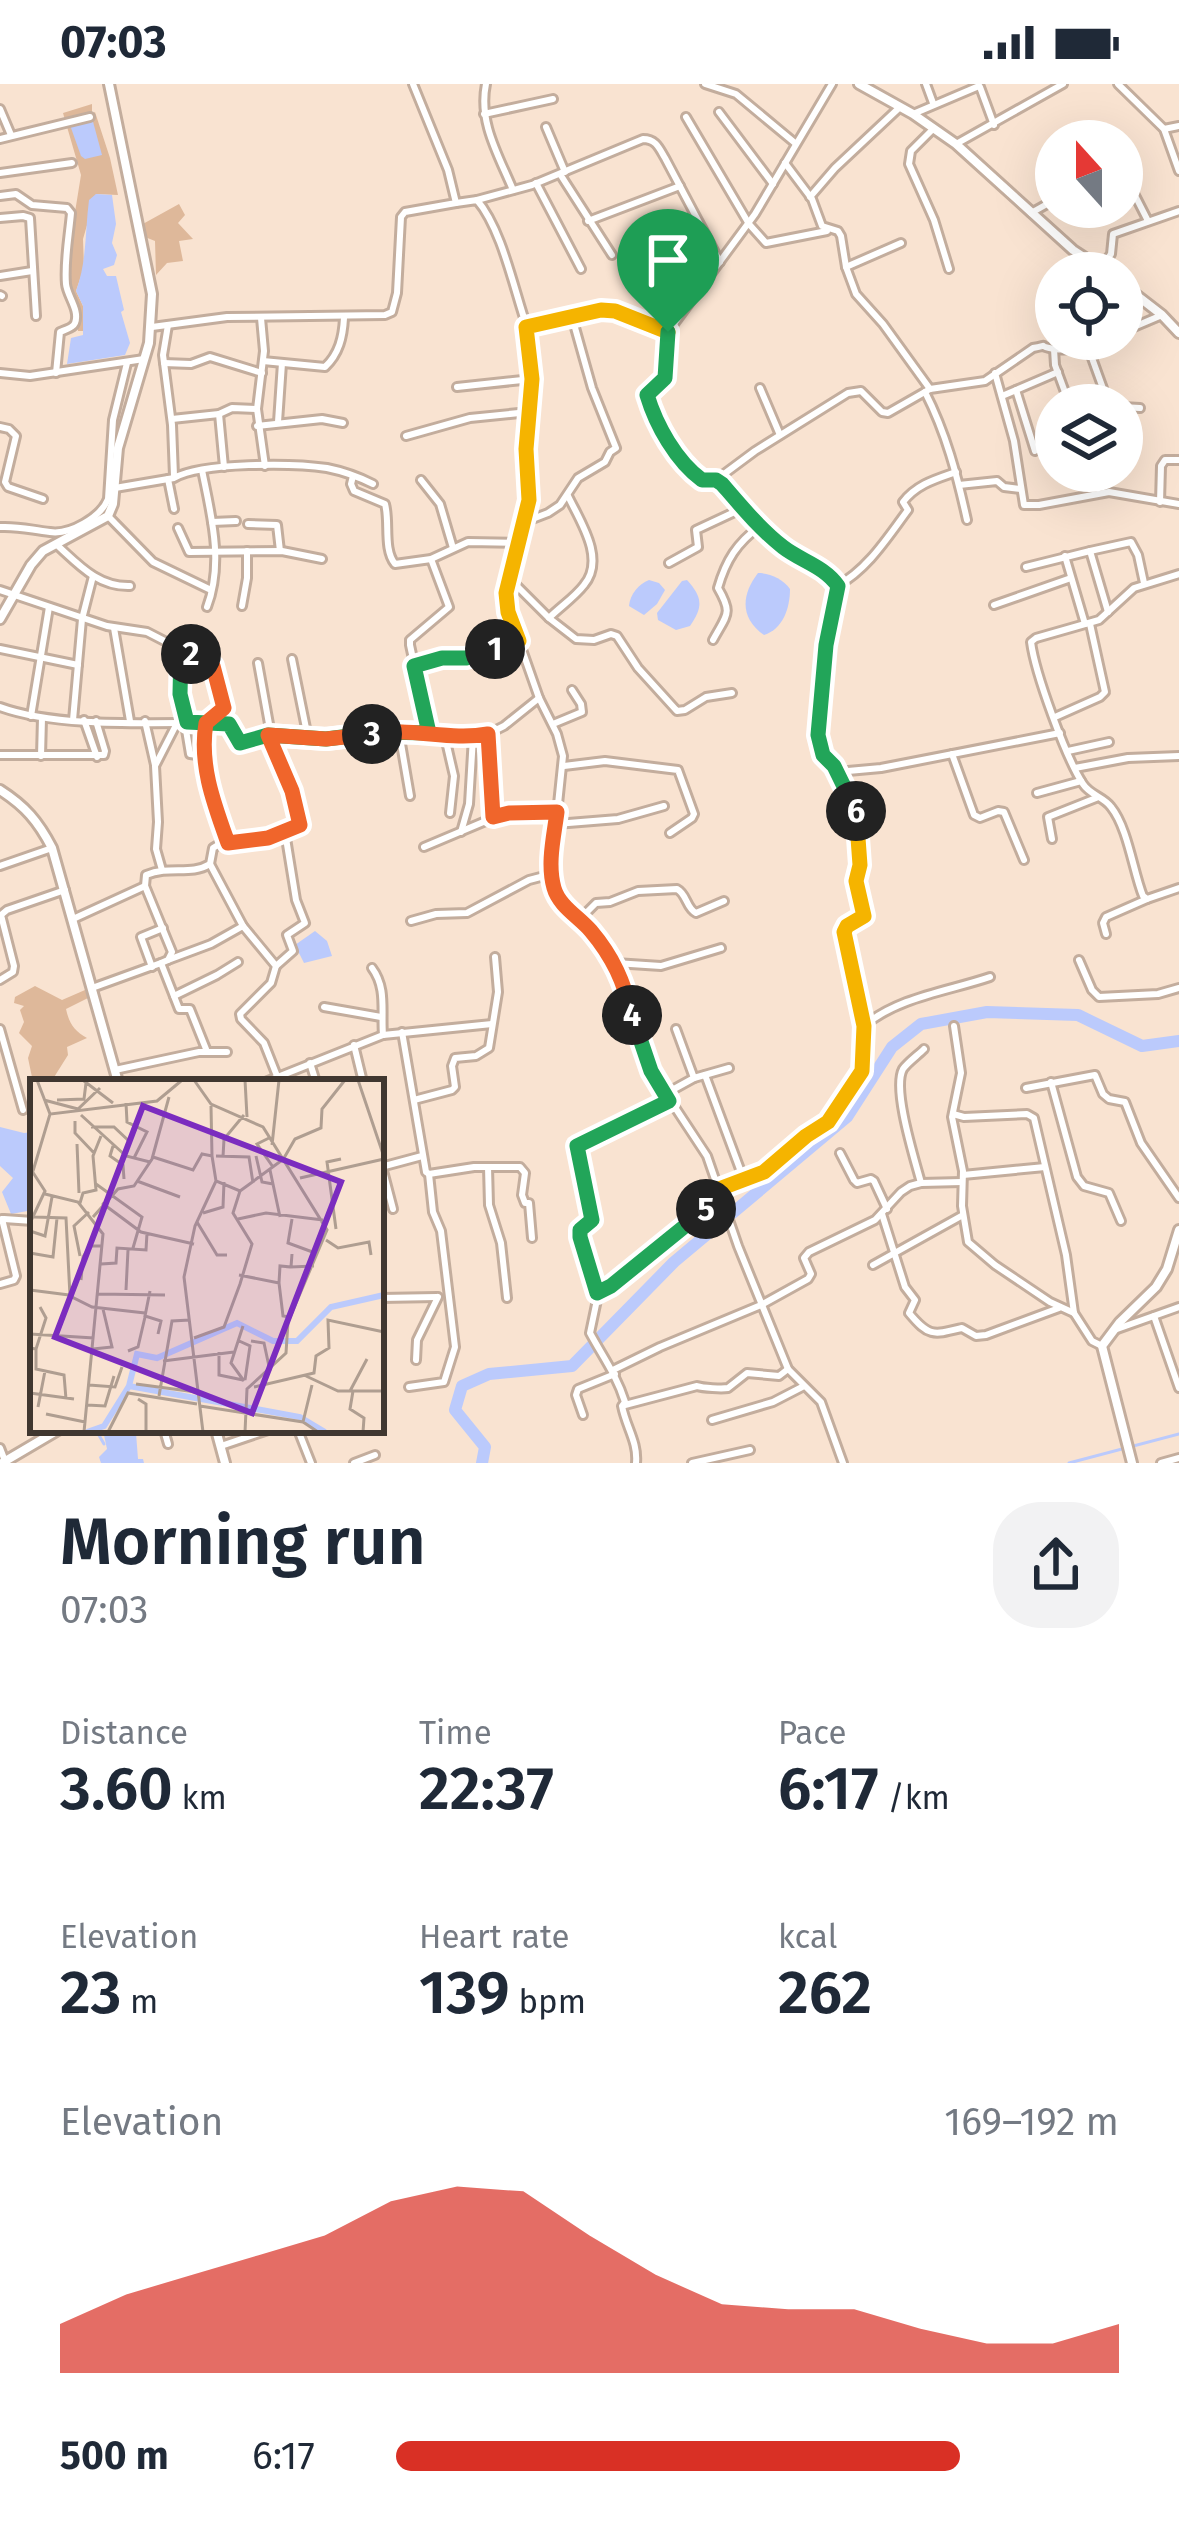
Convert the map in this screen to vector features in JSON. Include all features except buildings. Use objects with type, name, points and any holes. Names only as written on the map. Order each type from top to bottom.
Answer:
[{"type":"street","points":[[0,620],[31,565],[54,543],[108,516],[122,433],[146,358],[152,294],[109,84]]},
{"type":"street","points":[[413,84],[448,170],[456,203]]},
{"type":"street","points":[[486,84],[484,114],[513,190]]},
{"type":"street","points":[[705,84],[736,94],[795,143]]},
{"type":"street","points":[[832,84],[748,224],[668,332],[665,378],[648,399],[657,422],[695,476],[716,480],[848,393],[861,392],[888,413],[927,390],[985,381],[1035,347]]},
{"type":"street","points":[[860,84],[956,144],[1076,252]]},
{"type":"street","points":[[926,84],[934,105]]},
{"type":"street","points":[[1042,84],[1047,94]]},
{"type":"street","points":[[956,144],[1063,84]]},
{"type":"street","points":[[1118,84],[1164,129],[1179,171]]},
{"type":"street","points":[[913,114],[979,85],[994,124]]},
{"type":"street","points":[[484,114],[553,99]]},
{"type":"street","points":[[810,197],[899,107]]},
{"type":"street","points":[[0,109],[11,135]]},
{"type":"street","points":[[719,112],[773,184]]},
{"type":"street","points":[[0,139],[90,117]]},
{"type":"street","points":[[686,118],[748,224],[769,244],[832,230]]},
{"type":"street","points":[[1164,129],[1179,126]]},
{"type":"street","points":[[546,127],[562,173],[612,255]]},
{"type":"street","points":[[934,128],[911,152],[909,164],[950,268]]},
{"type":"street","points":[[152,327],[227,317],[392,313],[405,212],[477,200],[536,183],[643,139],[656,142],[721,263]]},
{"type":"street","points":[[0,172],[71,163]]},
{"type":"street","points":[[785,163],[810,197],[822,226],[841,236],[856,294],[883,324],[927,390],[956,472],[967,520]]},
{"type":"street","points":[[536,183],[580,268]]},
{"type":"street","points":[[588,221],[680,186]]},
{"type":"street","points":[[0,196],[16,194],[32,205],[67,208],[71,213],[66,280],[75,323],[60,332],[56,373]]},
{"type":"street","points":[[477,200],[499,244],[526,327],[532,379],[526,449],[529,500],[508,577],[506,604],[553,724],[564,766],[552,874],[556,895],[615,963],[644,1053],[707,1156],[788,1369],[821,1402],[843,1463]]},
{"type":"street","points":[[1031,213],[1035,211]]},
{"type":"street","points":[[1143,211],[1148,221]]},
{"type":"street","points":[[1111,252],[1113,234],[1179,211]]},
{"type":"street","points":[[0,218],[30,218],[36,316]]},
{"type":"street","points":[[846,267],[901,243]]},
{"type":"street","points":[[0,276],[34,271]]},
{"type":"street","points":[[1143,300],[1179,333]]},
{"type":"street","points":[[526,327],[601,310],[668,332]]},
{"type":"street","points":[[1143,323],[1162,315]]},
{"type":"street","points":[[263,361],[322,368],[329,364],[342,338],[344,317]]},
{"type":"street","points":[[522,523],[548,513],[568,496],[578,478],[605,462],[617,444],[592,388],[572,317]]},
{"type":"street","points":[[261,318],[257,426],[265,466]]},
{"type":"street","points":[[168,325],[163,346],[172,419],[174,509]]},
{"type":"street","points":[[164,363],[191,364],[210,357],[262,373]]},
{"type":"street","points":[[0,373],[18,377],[146,358]]},
{"type":"street","points":[[1056,360],[1062,384]]},
{"type":"street","points":[[0,527],[58,532],[103,511],[115,408],[127,363]]},
{"type":"street","points":[[278,422],[282,363]]},
{"type":"street","points":[[1002,395],[1058,372]]},
{"type":"street","points":[[995,373],[1015,440],[1022,502],[1027,506],[1109,492],[1179,504]]},
{"type":"street","points":[[457,387],[532,379]]},
{"type":"street","points":[[760,388],[780,435]]},
{"type":"street","points":[[1016,390],[1035,451]]},
{"type":"street","points":[[172,419],[232,408],[257,410]]},
{"type":"street","points":[[406,436],[470,418],[529,412]]},
{"type":"street","points":[[219,414],[224,467]]},
{"type":"street","points":[[257,426],[322,419],[343,423]]},
{"type":"street","points":[[0,427],[16,436],[4,482],[43,499]]},
{"type":"street","points":[[1160,502],[1161,466],[1166,460],[1179,460]]},
{"type":"street","points":[[115,488],[202,470],[265,466],[324,468],[373,484]]},
{"type":"street","points":[[202,470],[216,551],[207,607]]},
{"type":"street","points":[[838,586],[853,578],[880,548],[908,511],[903,502],[908,496],[956,472]]},
{"type":"street","points":[[353,476],[353,491],[386,507],[395,564],[431,559],[468,542],[518,543]]},
{"type":"street","points":[[421,480],[440,504],[453,548]]},
{"type":"street","points":[[597,1293],[721,1196],[776,1163],[828,1122],[862,1071],[864,1026],[844,932],[864,916],[856,881],[858,817],[837,772],[820,749],[818,712],[838,586],[810,561],[785,549],[716,480]]},
{"type":"street","points":[[959,485],[997,481],[1004,488],[1021,489]]},
{"type":"street","points":[[549,618],[586,584],[592,572],[593,555],[568,496]]},
{"type":"street","points":[[669,563],[698,548],[696,530],[743,508]]},
{"type":"street","points":[[108,516],[153,562],[212,590]]},
{"type":"street","points":[[212,522],[236,521]]},
{"type":"street","points":[[248,524],[277,525],[280,551]]},
{"type":"street","points":[[713,640],[726,616],[727,600],[718,588],[725,566],[737,544],[760,526]]},
{"type":"street","points":[[178,528],[189,552],[280,551],[322,560]]},
{"type":"street","points":[[1026,567],[1131,542],[1144,583]]},
{"type":"street","points":[[54,543],[93,576],[113,586],[130,586]]},
{"type":"street","points":[[242,605],[247,551]]},
{"type":"street","points":[[1090,551],[1108,612]]},
{"type":"street","points":[[1055,717],[1105,692],[1065,556]]},
{"type":"street","points":[[429,733],[410,640],[449,604],[431,559]]},
{"type":"street","points":[[1147,899],[1111,806],[1097,798],[1075,768],[1031,642],[1088,624],[1133,588],[1179,574]]},
{"type":"street","points":[[73,720],[82,619],[93,576]]},
{"type":"street","points":[[508,577],[569,634],[584,641],[617,636],[677,711],[706,697],[732,693]]},
{"type":"street","points":[[994,605],[1071,578]]},
{"type":"street","points":[[0,590],[82,619],[148,632],[213,666],[240,743],[270,735],[349,738],[399,732],[472,737],[488,734],[539,698]]},
{"type":"street","points":[[32,716],[50,605]]},
{"type":"street","points":[[115,628],[130,721]]},
{"type":"street","points":[[414,666],[442,658],[466,658],[519,641]]},
{"type":"street","points":[[0,649],[78,665]]},
{"type":"street","points":[[181,650],[182,722],[190,754],[204,756]]},
{"type":"street","points":[[292,659],[308,738]]},
{"type":"street","points":[[258,663],[270,735],[299,816],[298,827],[213,848],[210,864],[243,926],[276,966]]},
{"type":"street","points":[[553,724],[582,712],[572,690]]},
{"type":"street","points":[[206,723],[221,712],[224,701]]},
{"type":"street","points":[[0,707],[42,718],[229,724],[232,728]]},
{"type":"street","points":[[41,757],[42,718]]},
{"type":"street","points":[[85,720],[97,757]]},
{"type":"street","points":[[0,755],[97,757],[106,753],[96,721]]},
{"type":"street","points":[[145,722],[155,766],[156,849],[162,870]]},
{"type":"street","points":[[155,766],[182,722]]},
{"type":"street","points":[[206,723],[207,777],[228,843]]},
{"type":"street","points":[[399,732],[410,796]]},
{"type":"street","points":[[837,772],[881,768],[1060,733]]},
{"type":"street","points":[[488,734],[493,817]]},
{"type":"street","points":[[445,737],[454,776],[450,813]]},
{"type":"street","points":[[461,832],[470,804],[472,737]]},
{"type":"street","points":[[1068,752],[1109,742]]},
{"type":"street","points":[[952,754],[974,815],[1004,812],[1024,860]]},
{"type":"street","points":[[1075,768],[1128,758],[1179,756]]},
{"type":"street","points":[[564,766],[605,760],[678,770],[694,814],[670,833]]},
{"type":"street","points":[[1037,794],[1081,781]]},
{"type":"street","points":[[0,790],[25,806],[52,848],[117,1079]]},
{"type":"street","points":[[1052,838],[1048,817],[1097,798]]},
{"type":"street","points":[[556,824],[618,819],[664,806]]},
{"type":"street","points":[[424,847],[493,817],[557,812]]},
{"type":"street","points":[[277,1076],[264,1043],[240,1014],[271,983],[276,966],[293,951],[287,934],[305,923],[296,900],[285,832]]},
{"type":"street","points":[[0,866],[52,848]]},
{"type":"street","points":[[160,964],[172,952],[145,886],[146,875],[197,870],[210,864]]},
{"type":"street","points":[[411,921],[466,913],[529,880],[552,874]]},
{"type":"street","points":[[73,919],[145,886]]},
{"type":"street","points":[[1106,934],[1106,917],[1179,888]]},
{"type":"street","points":[[0,980],[14,971],[1,915],[65,890]]},
{"type":"street","points":[[580,919],[596,903],[638,891],[680,890],[696,913],[724,901]]},
{"type":"street","points":[[92,988],[202,949],[243,926]]},
{"type":"street","points":[[163,928],[141,937],[160,964],[179,1009],[190,1009],[206,1050]]},
{"type":"street","points":[[615,963],[661,966],[722,948]]},
{"type":"street","points":[[413,1100],[452,1090],[452,1061],[489,1048],[498,992],[495,957]]},
{"type":"street","points":[[1079,960],[1099,997],[1158,994],[1179,988]]},
{"type":"street","points":[[174,996],[238,962]]},
{"type":"street","points":[[372,968],[383,988],[383,1035]]},
{"type":"street","points":[[864,1026],[912,1000],[990,977]]},
{"type":"street","points":[[324,1006],[381,1018]]},
{"type":"street","points":[[271,1079],[383,1035],[492,1024]]},
{"type":"street","points":[[954,1027],[961,1072],[952,1114],[968,1242],[995,1265],[1074,1313]]},
{"type":"street","points":[[676,1028],[694,1078]]},
{"type":"street","points":[[0,1029],[23,1110]]},
{"type":"street","points":[[402,1032],[422,1156],[441,1231],[443,1297],[455,1347],[446,1379],[409,1387]]},
{"type":"street","points":[[354,1045],[362,1079]]},
{"type":"street","points":[[921,1183],[904,1121],[900,1082],[904,1068],[925,1048]]},
{"type":"street","points":[[115,1070],[206,1050],[227,1052]]},
{"type":"street","points":[[310,1063],[315,1079]]},
{"type":"street","points":[[636,1463],[615,1372],[590,1326],[597,1293],[580,1230],[592,1220],[577,1146],[694,1078],[729,1068]]},
{"type":"street","points":[[705,1075],[744,1180]]},
{"type":"street","points":[[1026,1088],[1087,1075],[1098,1077],[1103,1094],[1125,1102],[1141,1143],[1179,1198]]},
{"type":"street","points":[[1051,1082],[1077,1177],[1084,1186],[1109,1193],[1121,1221]]},
{"type":"street","points":[[952,1114],[1030,1114],[1036,1123],[1074,1313],[1092,1341],[1102,1346]]},
{"type":"street","points":[[840,1153],[857,1183],[874,1181],[893,1253],[915,1300],[909,1313],[928,1333],[962,1328],[976,1336],[986,1335],[1062,1307]]},
{"type":"street","points":[[384,1164],[422,1156]]},
{"type":"street","points":[[488,1167],[489,1205],[501,1243],[507,1298]]},
{"type":"street","points":[[429,1174],[520,1167],[532,1238]]},
{"type":"street","points":[[584,1415],[575,1395],[578,1389],[808,1279],[811,1274],[804,1258],[809,1252],[853,1232],[884,1211],[901,1192],[921,1183],[1045,1167]]},
{"type":"street","points":[[384,1176],[393,1209]]},
{"type":"street","points":[[873,1265],[963,1215]]},
{"type":"street","points":[[0,1284],[16,1276],[1,1219]]},
{"type":"street","points":[[1132,1463],[1102,1346],[1156,1287],[1179,1230]]},
{"type":"street","points":[[384,1298],[443,1297]]},
{"type":"street","points":[[416,1360],[417,1340],[443,1297]]},
{"type":"street","points":[[1114,1330],[1178,1308],[1179,1318]]},
{"type":"street","points":[[1154,1316],[1179,1388]]},
{"type":"street","points":[[622,1406],[698,1386],[728,1388],[747,1372],[778,1376],[788,1369]]},
{"type":"street","points":[[712,1420],[772,1402],[804,1386]]},
{"type":"street","points":[[0,1448],[3,1462],[53,1433]]},
{"type":"street","points":[[165,1433],[168,1444]]},
{"type":"street","points":[[217,1433],[225,1463]]},
{"type":"street","points":[[221,1446],[259,1433]]},
{"type":"street","points":[[299,1433],[311,1463]]},
{"type":"street","points":[[692,1463],[750,1450]]},
{"type":"street","points":[[357,1462],[375,1455]]},
{"type":"street","points":[[1161,1463],[1179,1458]]},
{"type":"shaded area","points":[[92,104],[118,195],[96,194],[83,239],[84,267],[76,291],[83,306],[83,331],[78,331],[78,307],[68,284],[81,175],[63,113]]},
{"type":"shaded area","points":[[179,204],[185,215],[178,223],[193,239],[179,241],[183,261],[167,263],[156,275],[155,241],[140,235],[141,225]]},
{"type":"shaded area","points":[[35,986],[62,1000],[85,990],[88,998],[66,1009],[73,1026],[87,1038],[67,1047],[68,1055],[53,1079],[32,1079],[28,1058],[32,1046],[19,1033],[24,1006],[14,1003],[15,997]]},
{"type":"water","points":[[92,118],[102,155],[85,159],[70,125]]},
{"type":"water","points":[[96,194],[112,195],[116,224],[112,243],[117,255],[114,265],[103,269],[107,276],[116,276],[130,343],[125,355],[67,364],[71,338],[83,335],[83,306],[76,291],[89,200]]},
{"type":"water","points":[[758,573],[776,577],[790,589],[784,617],[764,635],[751,621],[746,606]]},
{"type":"water","points":[[649,580],[665,590],[644,615],[629,606],[636,590]]},
{"type":"water","points":[[687,580],[699,608],[690,626],[676,630],[658,620],[657,613]]},
{"type":"water","points":[[315,931],[327,941],[332,956],[304,963],[295,945]]},
{"type":"water","points":[[0,1127],[30,1132],[30,1211],[11,1214],[2,1192],[13,1178],[0,1166]]},
{"type":"water","points":[[136,1433],[138,1459],[144,1463],[101,1463],[99,1457],[107,1449],[104,1435]]},
{"type":"waterway","points":[[482,1463],[485,1447],[455,1410],[462,1386],[489,1374],[572,1366],[674,1262],[847,1117],[892,1047],[921,1024],[987,1012],[1078,1015],[1142,1046],[1179,1041]]},
{"type":"waterway","points":[[98,1433],[104,1444]]},
{"type":"waterway","points":[[1069,1463],[1179,1434]]},
{"type":"route","points":[[668,332],[601,310],[526,327],[532,379],[526,449],[529,500],[506,593],[519,641],[466,658],[442,658],[414,666],[429,733],[382,732],[326,739],[292,735],[272,735],[268,735],[240,743],[229,724],[224,723],[206,723],[187,722],[180,694],[181,650],[213,666],[223,695],[224,708],[206,723],[203,752],[228,843],[256,841],[300,825],[292,791],[268,735],[326,739],[349,738],[382,732],[460,738],[488,734],[493,817],[557,812],[554,890],[615,963],[651,1071],[669,1101],[577,1146],[592,1220],[580,1230],[580,1237],[597,1293],[721,1197],[719,1189],[764,1172],[828,1122],[862,1071],[865,1041],[844,932],[864,916],[856,881],[858,817],[834,766],[823,755],[818,735],[826,645],[838,586],[810,561],[785,549],[722,484],[695,476],[681,458],[657,422],[647,395],[665,378],[668,332]]}]
